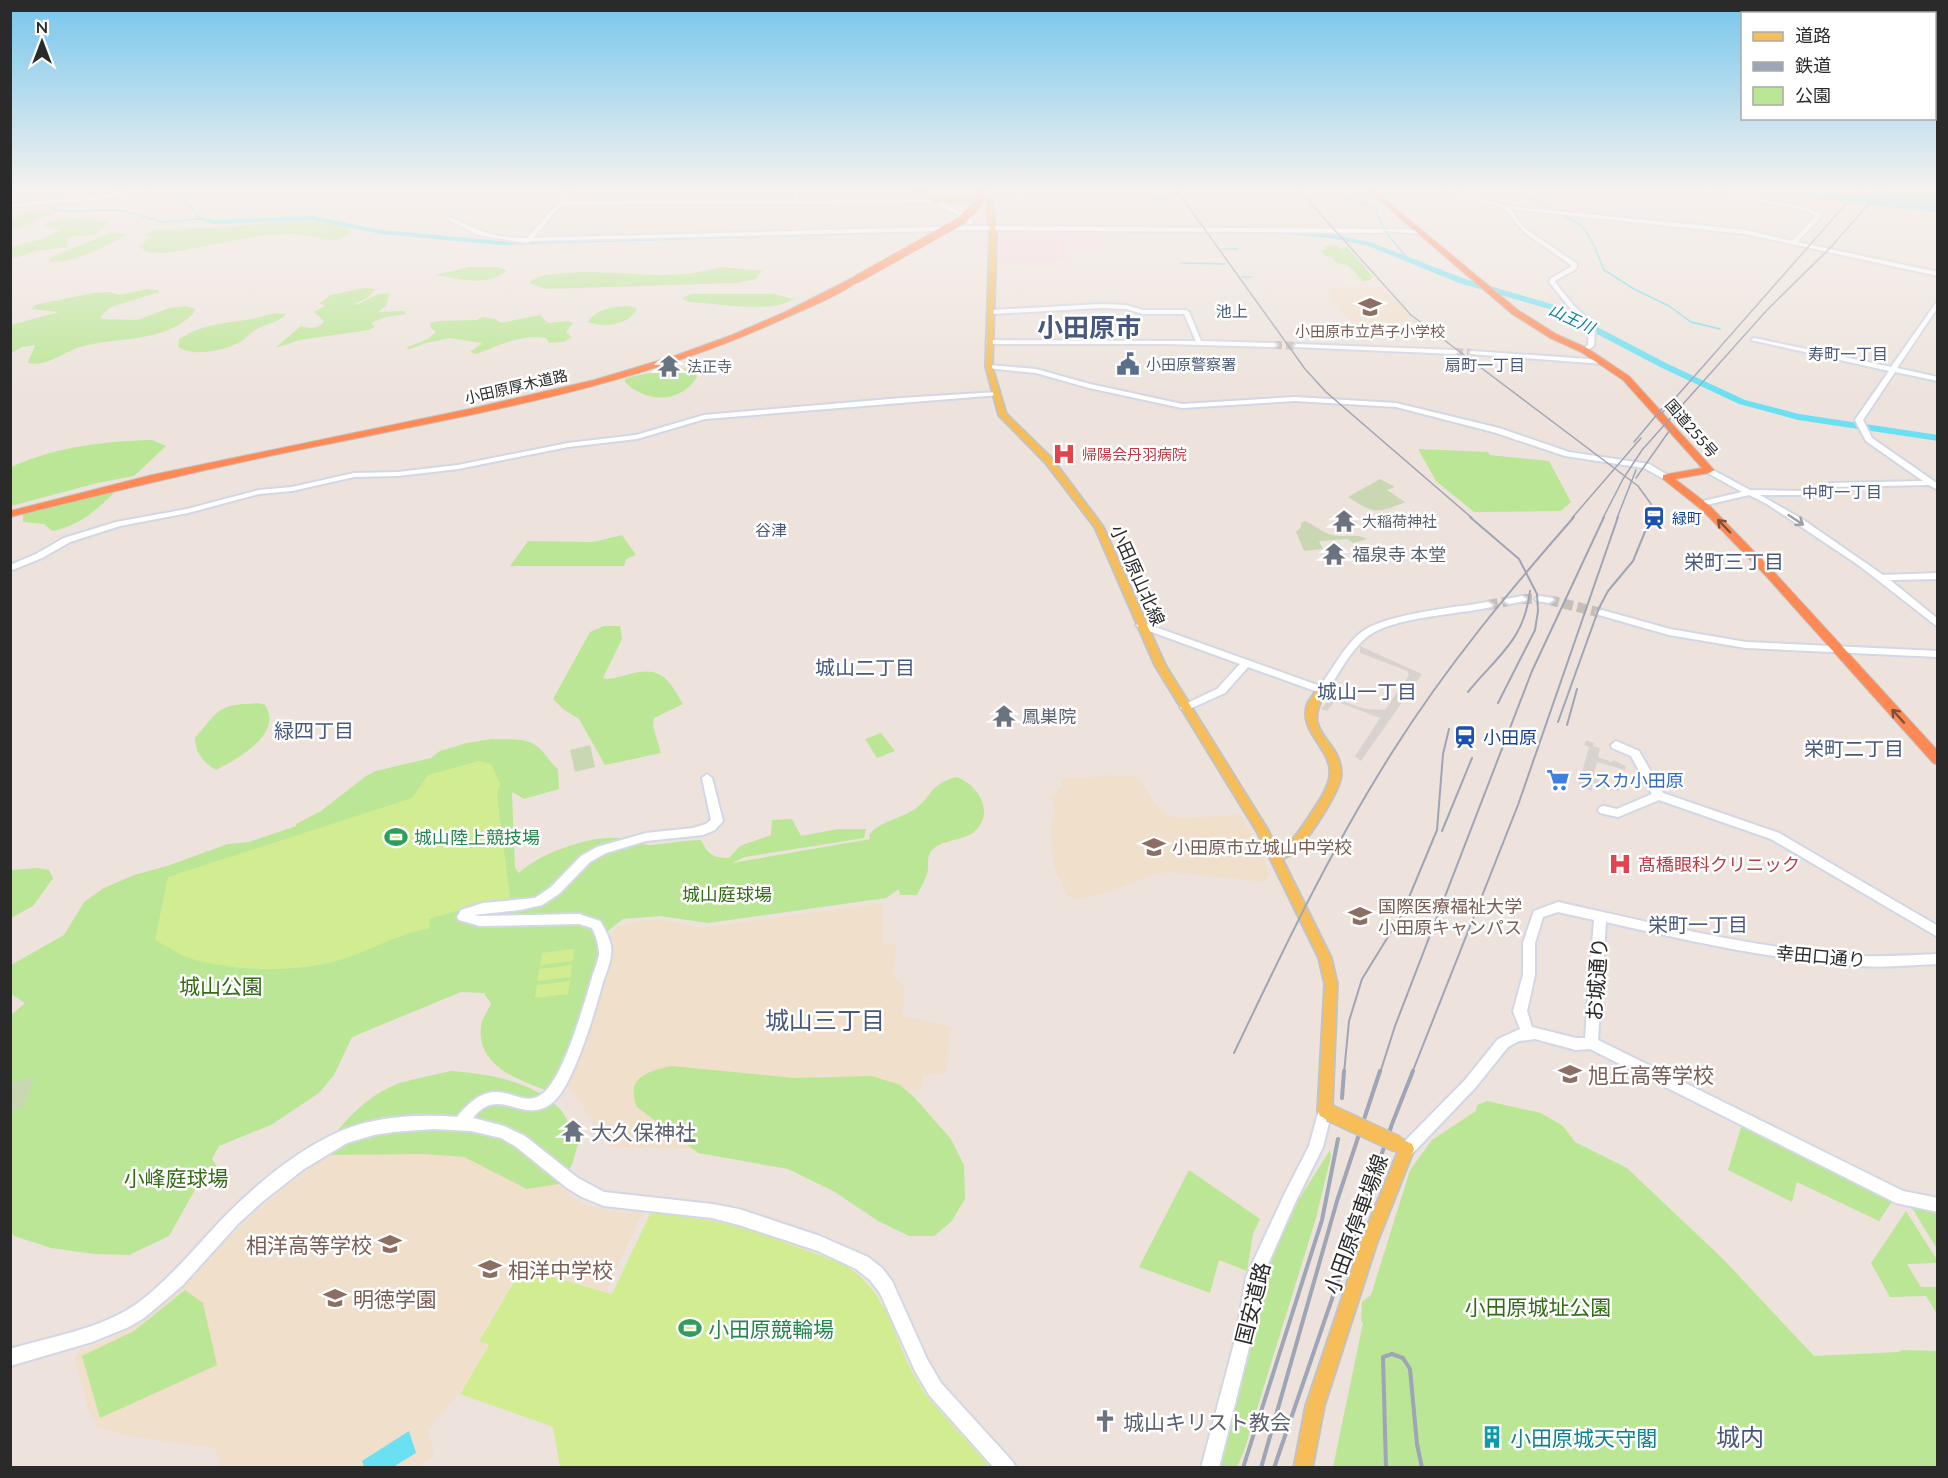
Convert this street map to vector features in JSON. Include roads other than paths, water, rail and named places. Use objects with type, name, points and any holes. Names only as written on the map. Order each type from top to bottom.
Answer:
[{"type":"highway","name":"小田原厚木道路","points":[[10,512],[136,482],[595,383],[683,356],[761,327],[894,257]]},
{"type":"highway","name":"国道255号","points":[[1450,257],[1530,323],[1584,350],[1626,378],[1709,470]]},
{"type":"highway","name":"国道255号","points":[[1667,477],[1709,470]]},
{"type":"highway","points":[[1667,477],[1702,504],[1768,572],[1938,760]]},
{"type":"main road","name":"小田原山北線","points":[[992,257],[988,367],[1003,415],[1049,461],[1099,526],[1160,665],[1240,793],[1275,857]]},
{"type":"main road","points":[[1322,690],[1310,708],[1311,715],[1313,724],[1334,767],[1335,780],[1305,833],[1290,849],[1275,857],[1325,958],[1331,984],[1328,1112]]},
{"type":"main road","name":"小田原停車場線","points":[[1303,1467],[1315,1406],[1402,1146],[1328,1112]]},
{"type":"street","points":[[1563,257],[1574,264],[1574,268],[1553,279],[1552,282],[1572,307],[1590,322],[1591,346],[1584,350]]},
{"type":"street","points":[[1861,257],[1938,274]]},
{"type":"street","points":[[1935,485],[1874,444],[1861,425],[1893,370],[1938,302]]},
{"type":"street","points":[[991,312],[1101,306],[1126,307],[1143,312],[1186,312],[1198,340]]},
{"type":"street","points":[[1754,340],[1938,379]]},
{"type":"street","points":[[989,342],[1274,345]]},
{"type":"street","points":[[1298,346],[1455,352]]},
{"type":"street","points":[[1472,353],[1604,362]]},
{"type":"street","points":[[988,367],[1036,371],[1089,386],[1182,406],[1295,399],[1396,405],[1496,430],[1568,454],[1646,466],[1667,477]]},
{"type":"street","points":[[10,568],[39,556],[67,540],[119,524],[188,511],[259,492],[292,489],[354,475],[398,474],[458,467],[568,445],[646,435],[704,417],[997,394]]},
{"type":"street","points":[[1709,470],[1753,492],[1883,578],[1938,624]]},
{"type":"street","points":[[1702,504],[1753,492],[1804,493],[1831,485],[1935,485]]},
{"type":"street","points":[[1883,578],[1938,576]]},
{"type":"street","points":[[1509,601],[1522,599]]},
{"type":"street","points":[[1141,625],[1322,690],[1355,646],[1371,631],[1390,624],[1488,604]]},
{"type":"street","points":[[1602,614],[1669,632],[1762,647],[1938,654]]},
{"type":"street","points":[[1185,708],[1221,691],[1245,664]]},
{"type":"street","points":[[1616,745],[1635,754],[1659,796],[1775,836],[1938,932]]},
{"type":"street","points":[[459,1125],[477,1101],[490,1097],[522,1104],[535,1104],[547,1099],[557,1089],[567,1071],[605,954],[603,938],[596,924],[579,919],[480,921],[463,917],[465,913],[482,908],[510,908],[538,902],[552,894],[579,864],[599,850],[649,837],[697,832],[712,827],[717,821],[707,778]]},
{"type":"street","points":[[1604,810],[1618,813],[1659,796]]},
{"type":"street","name":"幸田口通り","points":[[1528,1034],[1520,1011],[1529,975],[1528,943],[1538,914],[1558,907],[1731,945],[1787,954],[1862,962],[1938,959]]},
{"type":"street","name":"お城通り","points":[[1591,1043],[1600,915]]},
{"type":"street","points":[[1402,1146],[1470,1084],[1503,1043],[1517,1035],[1536,1033],[1576,1044],[1591,1043],[1901,1198],[1938,1205]]},
{"type":"street","name":"国安道路","points":[[1210,1467],[1244,1336],[1254,1277],[1316,1147],[1328,1112]]},
{"type":"street","points":[[10,1358],[102,1331],[138,1311],[186,1270],[235,1217],[258,1196],[343,1137],[381,1126],[423,1123],[485,1126],[519,1139],[535,1149],[575,1187],[588,1195],[604,1200],[712,1211],[740,1217],[820,1244],[862,1263],[876,1274],[886,1287],[921,1365],[935,1389],[1007,1467]]},
{"type":"water","points":[[409,1431],[416,1453],[393,1467],[364,1467],[362,1461]]},
{"type":"waterway","name":"山王川","points":[[1403,257],[1462,281],[1552,307],[1665,366],[1742,402],[1798,417],[1938,438]]},
{"type":"waterway","points":[[1599,257],[1604,270],[1634,289],[1669,306],[1691,322],[1720,329]]},
{"type":"waterway","points":[[1181,263],[1225,264]]},
{"type":"waterway","points":[[1242,277],[1251,277]]},
{"type":"tunnel","points":[[1274,345],[1297,346]]},
{"type":"tunnel","points":[[1455,352],[1472,353]]},
{"type":"tunnel","points":[[1522,599],[1540,599]]},
{"type":"tunnel","points":[[1549,600],[1602,613]]},
{"type":"tunnel","points":[[1488,605],[1509,601]]},
{"type":"railway","points":[[1225,257],[1305,369],[1326,392],[1472,518]]},
{"type":"railway","points":[[1359,257],[1411,315],[1615,468]]},
{"type":"railway","points":[[1662,413],[1799,257]]},
{"type":"railway","points":[[1625,476],[1642,450],[1767,310],[1821,257]]},
{"type":"railway","points":[[1634,442],[1665,405]]},
{"type":"railway","points":[[1636,478],[1672,427]]},
{"type":"railway","points":[[1615,468],[1641,438]]},
{"type":"railway","points":[[1572,518],[1615,468]]},
{"type":"railway","points":[[1615,468],[1625,476]]},
{"type":"railway","points":[[1632,481],[1636,470]]},
{"type":"railway","points":[[1603,518],[1625,476]]},
{"type":"railway","points":[[1625,476],[1632,481]]},
{"type":"railway","points":[[1617,518],[1632,481]]},
{"type":"railway","points":[[1632,481],[1651,504],[1651,517]]},
{"type":"railway","points":[[1470,517],[1519,559],[1526,573]]},
{"type":"railway","points":[[1526,573],[1574,517]]},
{"type":"railway","points":[[1380,1073],[1395,1026],[1532,671],[1604,517]]},
{"type":"railway","points":[[1412,1073],[1518,805],[1618,517]]},
{"type":"railway","points":[[1558,722],[1599,608],[1608,591],[1633,561],[1651,517]]},
{"type":"railway","points":[[1234,1053],[1290,937],[1371,787],[1434,689],[1526,573]]},
{"type":"railway","points":[[1498,703],[1535,630],[1538,611],[1537,594],[1526,573]]},
{"type":"railway","points":[[1468,692],[1508,647],[1522,623],[1530,591]]},
{"type":"railway","points":[[1567,725],[1577,689]]},
{"type":"railway","points":[[1344,1073],[1349,1021],[1362,979],[1402,914],[1437,830],[1443,754],[1449,729]]},
{"type":"railway","points":[[1442,831],[1472,758]]},
{"type":"railway","points":[[1342,1098],[1344,1071]]},
{"type":"railway","points":[[1261,1468],[1337,1201],[1380,1071]]},
{"type":"railway","points":[[1274,1468],[1392,1124],[1413,1071]]},
{"type":"railway","points":[[1243,1468],[1322,1220],[1338,1139]]},
{"type":"railway","points":[[1386,1468],[1383,1357],[1392,1354],[1403,1358],[1410,1369],[1417,1444],[1422,1468]]},
{"type":"place","name":"小田原市立芦子小学校","points":[[1370,307]]},
{"type":"place","name":"小田原警察署","points":[[1128,364]]},
{"type":"place","name":"法正寺","points":[[669,366]]},
{"type":"place","name":"帰陽会丹羽病院","points":[[1064,454]]},
{"type":"place","name":"緑町","points":[[1654,518]]},
{"type":"place","name":"大稲荷神社","points":[[1344,521]]},
{"type":"place","name":"福泉寺 本堂","points":[[1334,554]]},
{"type":"place","name":"鳳巣院","points":[[1004,716]]},
{"type":"place","name":"小田原","points":[[1465,737]]},
{"type":"place","name":"ラスカ小田原","points":[[1558,780]]},
{"type":"place","name":"城山陸上競技場","points":[[396,837]]},
{"type":"place","name":"小田原市立城山中学校","points":[[1154,847]]},
{"type":"place","name":"髙橋眼科クリニック","points":[[1620,864]]},
{"type":"place","name":"国際医療福祉大学 小田原キャンパス","points":[[1360,916]]},
{"type":"place","name":"旭丘高等学校","points":[[1570,1074]]},
{"type":"place","name":"大久保神社","points":[[573,1131]]},
{"type":"place","name":"相洋高等学校","points":[[390,1244]]},
{"type":"place","name":"相洋中学校","points":[[490,1269]]},
{"type":"place","name":"明徳学園","points":[[335,1298]]},
{"type":"place","name":"小田原競輪場","points":[[690,1328]]},
{"type":"place","name":"城山キリスト教会","points":[[1105,1421]]},
{"type":"place","name":"小田原城天守閣","points":[[1492,1437]]},
{"type":"district","name":"池上","points":[[1232,310]]},
{"type":"district","name":"小田原市","points":[[1089,327]]},
{"type":"district","name":"寿町一丁目","points":[[1848,353]]},
{"type":"district","name":"扇町一丁目","points":[[1485,364]]},
{"type":"district","name":"中町一丁目","points":[[1842,491]]},
{"type":"district","name":"谷津","points":[[771,529]]},
{"type":"district","name":"栄町三丁目","points":[[1734,561]]},
{"type":"district","name":"城山二丁目","points":[[865,667]]},
{"type":"district","name":"城山一丁目","points":[[1367,691]]},
{"type":"district","name":"緑四丁目","points":[[314,730]]},
{"type":"district","name":"栄町二丁目","points":[[1854,748]]},
{"type":"district","name":"栄町一丁目","points":[[1698,924]]},
{"type":"district","name":"城山三丁目","points":[[825,1019]]},
{"type":"district","name":"城内","points":[[1740,1436]]},
{"type":"park label","name":"城山庭球場","points":[[727,894]]},
{"type":"park label","name":"城山公園","points":[[221,985]]},
{"type":"park label","name":"小峰庭球場","points":[[176,1177]]},
{"type":"park label","name":"小田原城址公園","points":[[1538,1306]]}]
